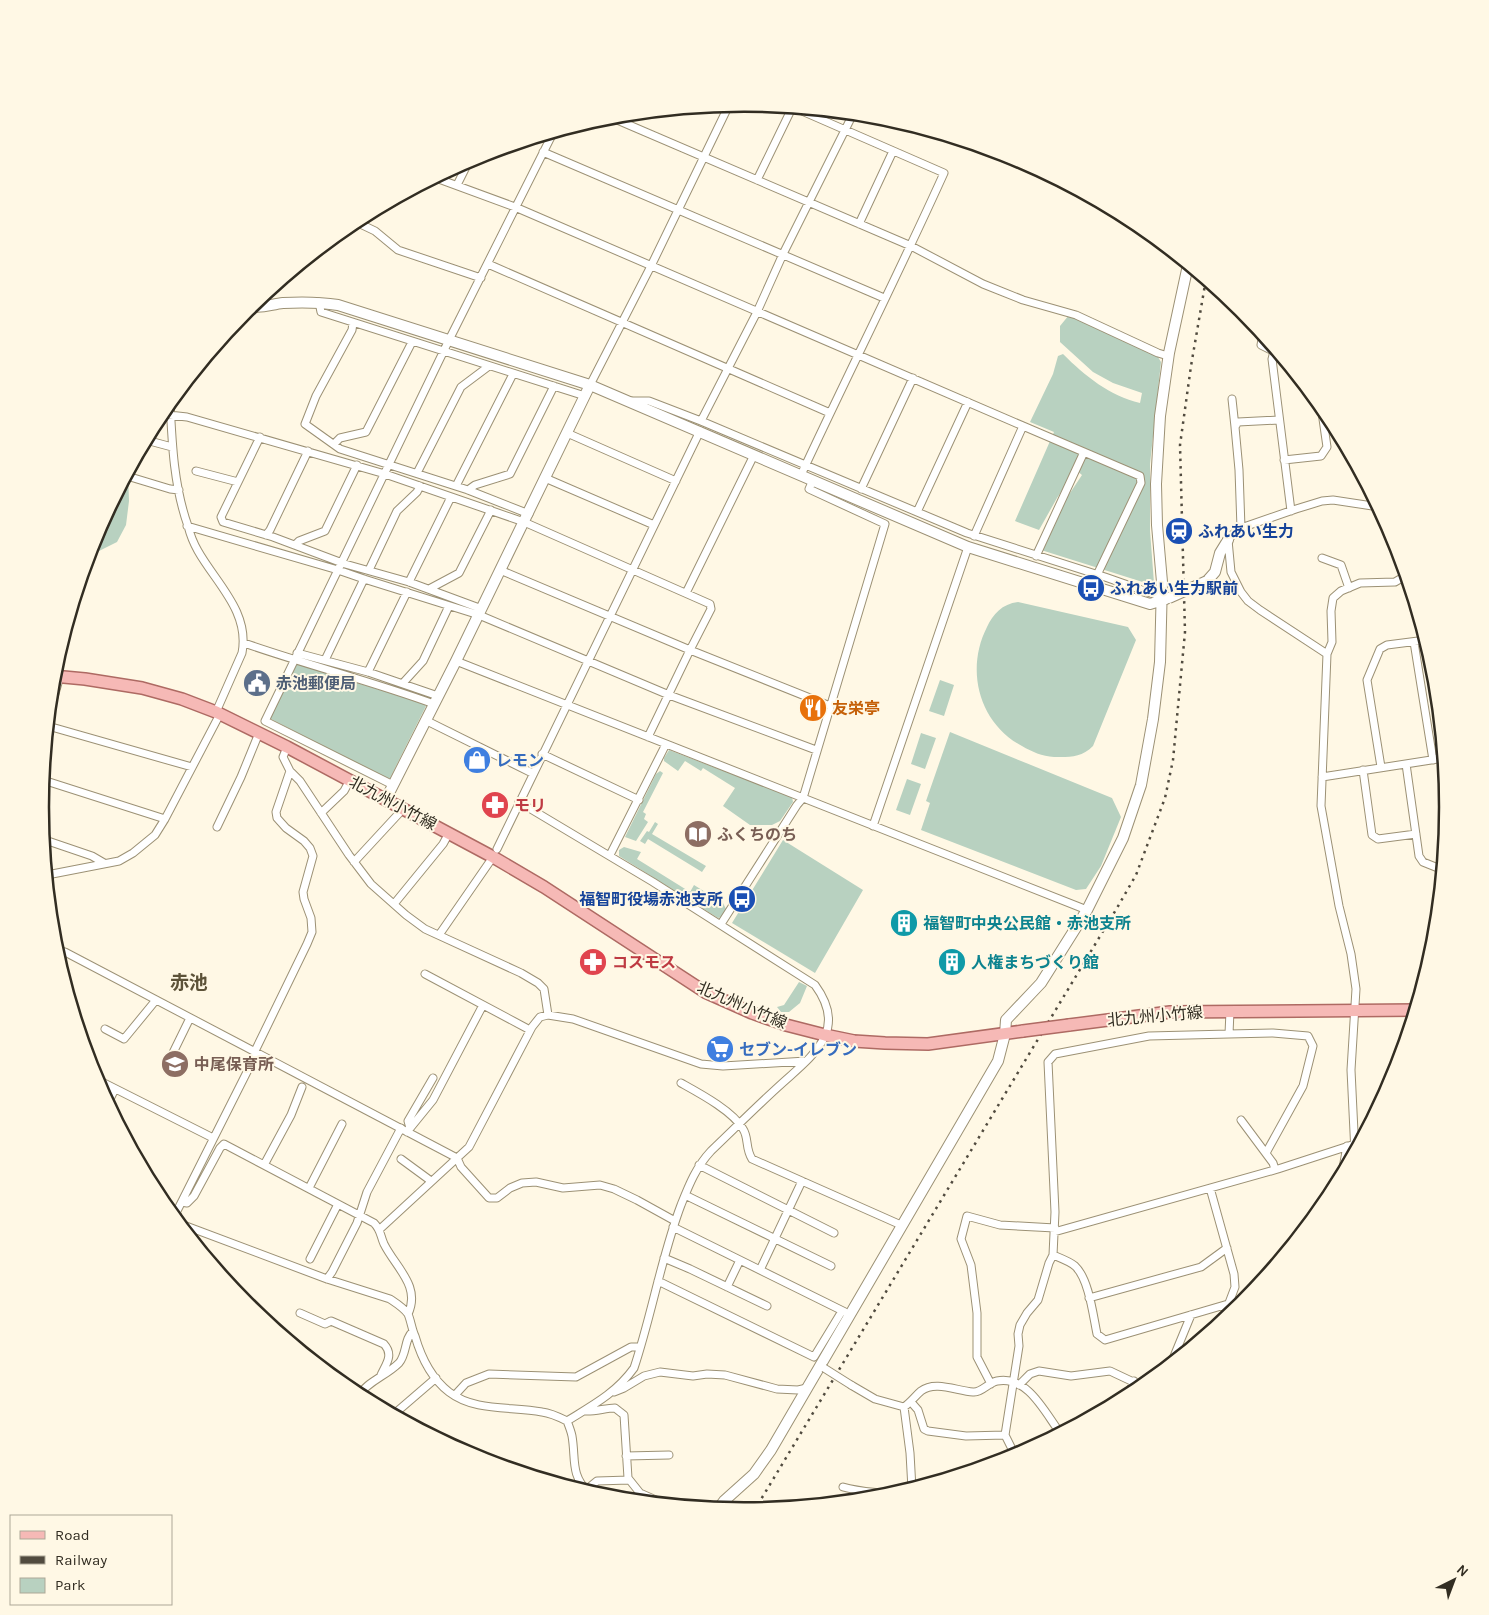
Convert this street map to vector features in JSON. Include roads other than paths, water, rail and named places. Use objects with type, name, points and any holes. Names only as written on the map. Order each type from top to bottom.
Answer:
[{"type":"main road","name":"北九州小竹線","points":[[61,677],[142,688],[182,699],[218,713],[287,747],[449,833],[495,853],[705,992],[752,1013],[786,1025],[825,1035],[854,1040],[928,1044],[1170,1012],[1410,1010]]},
{"type":"street","points":[[386,799],[527,518],[590,385],[678,210],[724,112]]},
{"type":"street","points":[[757,180],[790,113]]},
{"type":"street","points":[[803,470],[944,173],[810,115]]},
{"type":"street","points":[[439,935],[495,853],[532,773],[676,481],[727,369],[757,312],[783,254],[850,120]]},
{"type":"street","points":[[626,122],[911,246],[984,284],[1023,300],[1076,315],[1168,356]]},
{"type":"street","points":[[393,785],[264,721],[449,340],[549,140]]},
{"type":"street","points":[[859,224],[893,151]]},
{"type":"street","points":[[543,152],[884,298]]},
{"type":"street","points":[[457,185],[464,171]]},
{"type":"street","points":[[444,181],[515,207],[1140,476],[1141,483],[1098,575]]},
{"type":"street","points":[[364,226],[375,231],[398,250],[480,278]]},
{"type":"street","points":[[488,264],[830,413]]},
{"type":"street","points":[[658,1281],[814,1357],[846,1313],[901,1225],[998,1061],[1008,1018],[1041,983],[1087,910],[1123,838],[1141,785],[1153,719],[1160,662],[1164,599],[1156,526],[1156,484],[1160,416],[1168,356],[1187,271]]},
{"type":"street","points":[[319,302],[321,312],[585,396]]},
{"type":"street","points":[[263,306],[319,302],[338,306],[590,385],[700,426],[803,470],[813,480],[968,547],[1150,604],[1207,581],[1215,572],[1218,557],[1228,540],[1234,532],[1241,528],[1291,510],[1333,500],[1371,506]]},
{"type":"street","points":[[353,323],[352,330],[316,396],[305,424],[340,449],[468,490],[632,570],[710,604],[711,609],[648,737]]},
{"type":"street","points":[[334,444],[340,438],[366,432],[412,342]]},
{"type":"street","points":[[1274,356],[1272,359],[1291,510]]},
{"type":"street","points":[[416,473],[460,387],[488,366]]},
{"type":"street","points":[[456,486],[513,374]]},
{"type":"street","points":[[860,489],[913,378]]},
{"type":"street","points":[[468,490],[475,485],[510,474],[554,386]]},
{"type":"street","points":[[1232,399],[1240,470],[1241,528]]},
{"type":"street","points":[[917,512],[968,402]]},
{"type":"street","points":[[170,415],[187,417],[260,437],[385,474],[490,510],[527,518]]},
{"type":"street","points":[[52,874],[119,861],[155,834],[192,767],[218,713],[244,643],[241,622],[230,598],[198,550],[187,526],[172,447],[170,415]]},
{"type":"street","points":[[1235,427],[1238,422],[1279,420]]},
{"type":"street","points":[[1284,460],[1321,456],[1327,447],[1323,422]]},
{"type":"street","points":[[700,426],[754,455],[860,489],[974,536],[1098,575],[1164,599]]},
{"type":"street","points":[[974,536],[1023,426]]},
{"type":"street","points":[[567,433],[676,481]]},
{"type":"street","points":[[260,437],[221,517],[223,522],[295,545],[364,579],[449,606],[480,612]]},
{"type":"street","points":[[153,442],[172,447]]},
{"type":"street","points":[[266,535],[308,451]]},
{"type":"street","points":[[1036,556],[1084,452]]},
{"type":"street","points":[[686,593],[754,455]]},
{"type":"street","points":[[295,545],[299,541],[325,531],[356,465]]},
{"type":"street","points":[[196,471],[238,482]]},
{"type":"street","points":[[133,478],[179,490]]},
{"type":"street","points":[[545,478],[654,525]]},
{"type":"street","points":[[721,924],[803,798],[885,524],[809,489],[813,480]]},
{"type":"street","points":[[369,570],[397,511],[417,492],[420,486]]},
{"type":"street","points":[[410,582],[451,497]]},
{"type":"street","points":[[429,589],[459,574],[490,510]]},
{"type":"street","points":[[187,526],[340,566],[369,570],[410,582],[669,695],[816,750]]},
{"type":"street","points":[[1228,540],[1232,572],[1241,592],[1260,610],[1327,654]]},
{"type":"street","points":[[873,826],[968,547]]},
{"type":"street","points":[[1322,558],[1341,565],[1349,588]]},
{"type":"street","points":[[500,570],[690,650],[830,706]]},
{"type":"street","points":[[325,660],[364,579]]},
{"type":"street","points":[[1354,1142],[1351,1070],[1356,989],[1351,954],[1339,906],[1321,806],[1327,654],[1332,642],[1331,611],[1333,598],[1341,591],[1360,583],[1395,582],[1401,579]]},
{"type":"street","points":[[368,672],[407,592]]},
{"type":"street","points":[[403,683],[423,661],[449,606]]},
{"type":"street","points":[[1381,767],[1367,680],[1380,649],[1387,645],[1420,641]]},
{"type":"street","points":[[1414,642],[1433,760]]},
{"type":"street","points":[[244,643],[293,660],[406,694],[436,700]]},
{"type":"street","points":[[297,653],[403,683],[436,700]]},
{"type":"street","points":[[456,661],[1087,910]]},
{"type":"street","points":[[425,720],[532,773]]},
{"type":"street","points":[[54,728],[192,767]]},
{"type":"street","points":[[217,827],[242,777],[259,733]]},
{"type":"street","points":[[610,855],[666,744]]},
{"type":"street","points":[[287,747],[283,757],[290,771],[300,781],[354,862],[371,884],[426,929],[521,972],[538,984],[544,989],[548,1015]]},
{"type":"street","points":[[542,754],[639,800]]},
{"type":"street","points":[[1322,777],[1439,759]]},
{"type":"street","points":[[1406,764],[1419,856],[1423,862],[1437,868]]},
{"type":"street","points":[[1363,770],[1372,835],[1378,839],[1416,834]]},
{"type":"street","points":[[178,1210],[254,1058],[255,1052],[312,932],[303,892],[312,856],[310,848],[304,841],[286,828],[277,818],[276,812],[290,771]]},
{"type":"street","points":[[321,813],[344,791],[350,780]]},
{"type":"street","points":[[50,782],[165,818]]},
{"type":"street","points":[[520,802],[610,855],[815,985],[823,995],[826,1005],[828,1021],[825,1035],[813,1055],[711,1151],[699,1166],[674,1224],[634,1368],[612,1393]]},
{"type":"street","points":[[354,862],[403,809]]},
{"type":"street","points":[[394,904],[443,844],[449,833]]},
{"type":"street","points":[[50,840],[92,856],[104,863]]},
{"type":"street","points":[[64,952],[406,1129],[456,1158],[461,1167],[489,1198],[497,1198],[510,1188],[522,1183],[536,1182],[563,1188],[600,1185],[614,1189],[740,1260],[846,1313]]},
{"type":"street","points":[[425,974],[530,1030]]},
{"type":"street","points":[[105,1029],[124,1039],[156,1000]]},
{"type":"street","points":[[327,1278],[332,1272],[360,1216],[367,1192],[406,1129],[433,1100],[483,1005]]},
{"type":"street","points":[[1229,1034],[1230,1011]]},
{"type":"street","points":[[380,1229],[469,1147],[530,1030],[540,1017],[548,1015],[573,1019],[701,1064],[723,1066],[806,1061]]},
{"type":"street","points":[[167,1065],[190,1018]]},
{"type":"street","points":[[1012,1449],[1005,1435],[1016,1384],[1018,1334],[1027,1313],[1038,1300],[1053,1255],[1055,1230],[1048,1062],[1055,1054],[1149,1036],[1274,1034],[1308,1036],[1313,1046],[1303,1086],[1266,1153]]},
{"type":"street","points":[[406,1129],[408,1121],[433,1078]]},
{"type":"street","points":[[681,1083],[710,1100],[739,1124],[745,1131],[747,1151],[752,1159],[901,1225]]},
{"type":"street","points":[[107,1085],[213,1138]]},
{"type":"street","points":[[264,1164],[291,1115],[302,1087]]},
{"type":"street","points":[[112,1095],[115,1089]]},
{"type":"street","points":[[1241,1120],[1276,1169]]},
{"type":"street","points":[[309,1188],[342,1124]]},
{"type":"street","points":[[182,1202],[187,1203],[194,1196],[224,1144],[374,1223],[380,1229],[384,1243],[409,1284],[412,1304],[408,1314]]},
{"type":"street","points":[[991,1384],[977,1357],[977,1313],[971,1265],[961,1238],[967,1216],[1000,1225],[1055,1230],[1210,1188],[1353,1144]]},
{"type":"street","points":[[402,1159],[431,1181]]},
{"type":"street","points":[[699,1166],[834,1232]]},
{"type":"street","points":[[760,1270],[802,1181]]},
{"type":"street","points":[[1210,1188],[1234,1274],[1235,1287],[1227,1308]]},
{"type":"street","points":[[686,1195],[832,1266]]},
{"type":"street","points":[[310,1259],[338,1204]]},
{"type":"street","points":[[190,1226],[327,1278],[390,1299],[408,1314],[425,1364],[448,1391],[455,1395],[474,1404],[542,1412],[568,1420]]},
{"type":"street","points":[[1089,1298],[1201,1267],[1227,1248]]},
{"type":"street","points":[[1053,1255],[1073,1264],[1080,1272],[1085,1281],[1097,1334],[1105,1340],[1228,1304]]},
{"type":"street","points":[[664,1258],[767,1306]]},
{"type":"street","points":[[727,1287],[740,1260]]},
{"type":"street","points":[[300,1313],[326,1324],[331,1321],[384,1344],[388,1348],[389,1357],[382,1376]]},
{"type":"street","points":[[723,1503],[754,1474],[771,1450],[807,1388],[822,1367],[846,1313]]},
{"type":"street","points":[[1175,1353],[1191,1314]]},
{"type":"street","points":[[362,1389],[397,1365],[402,1358],[409,1334],[413,1331]]},
{"type":"street","points":[[455,1395],[466,1383],[489,1374],[576,1376],[631,1347],[640,1346]]},
{"type":"street","points":[[822,1367],[875,1399],[904,1407]]},
{"type":"street","points":[[1016,1384],[1030,1374],[1039,1371],[1071,1376],[1098,1371],[1110,1371],[1134,1382]]},
{"type":"street","points":[[568,1420],[644,1376],[660,1372],[692,1376],[707,1374],[725,1375],[777,1389],[798,1390],[807,1388]]},
{"type":"street","points":[[398,1411],[436,1378]]},
{"type":"street","points":[[904,1407],[921,1391],[930,1386],[976,1392],[995,1382],[1009,1381],[1024,1387],[1040,1403],[1057,1428]]},
{"type":"street","points":[[911,1402],[918,1410],[924,1429],[928,1431],[966,1436],[1005,1435]]},
{"type":"street","points":[[904,1407],[912,1483]]},
{"type":"street","points":[[584,1410],[592,1411],[602,1408],[615,1408],[624,1415],[629,1480],[640,1493],[646,1496]]},
{"type":"street","points":[[568,1420],[572,1437],[574,1468],[582,1484]]},
{"type":"street","points":[[626,1456],[669,1456]]},
{"type":"street","points":[[592,1486],[597,1481],[629,1480]]},
{"type":"street","points":[[843,1488],[856,1491],[873,1491]]},
{"type":"railway","points":[[759,1503],[1117,908],[1136,875],[1165,798],[1173,760],[1185,632],[1180,445],[1205,286]]},
{"type":"place","name":"ふれあい生力","points":[[1179,531]]},
{"type":"place","name":"ふれあい生力駅前","points":[[1091,588]]},
{"type":"place","name":"赤池郵便局","points":[[257,683]]},
{"type":"place","name":"友栄亭","points":[[813,708]]},
{"type":"place","name":"レモン","points":[[477,760]]},
{"type":"place","name":"モリ","points":[[495,805]]},
{"type":"place","name":"ふくちのち","points":[[698,834]]},
{"type":"place","name":"福智町役場赤池支所","points":[[742,899]]},
{"type":"place","name":"福智町中央公民館・赤池支所","points":[[904,923]]},
{"type":"place","name":"コスモス","points":[[593,962]]},
{"type":"place","name":"人権まちづくり館","points":[[952,962]]},
{"type":"place","name":"セブン-イレブン","points":[[720,1049]]},
{"type":"place","name":"中尾保育所","points":[[175,1064]]},
{"type":"district","name":"赤池","points":[[189,983]]}]
